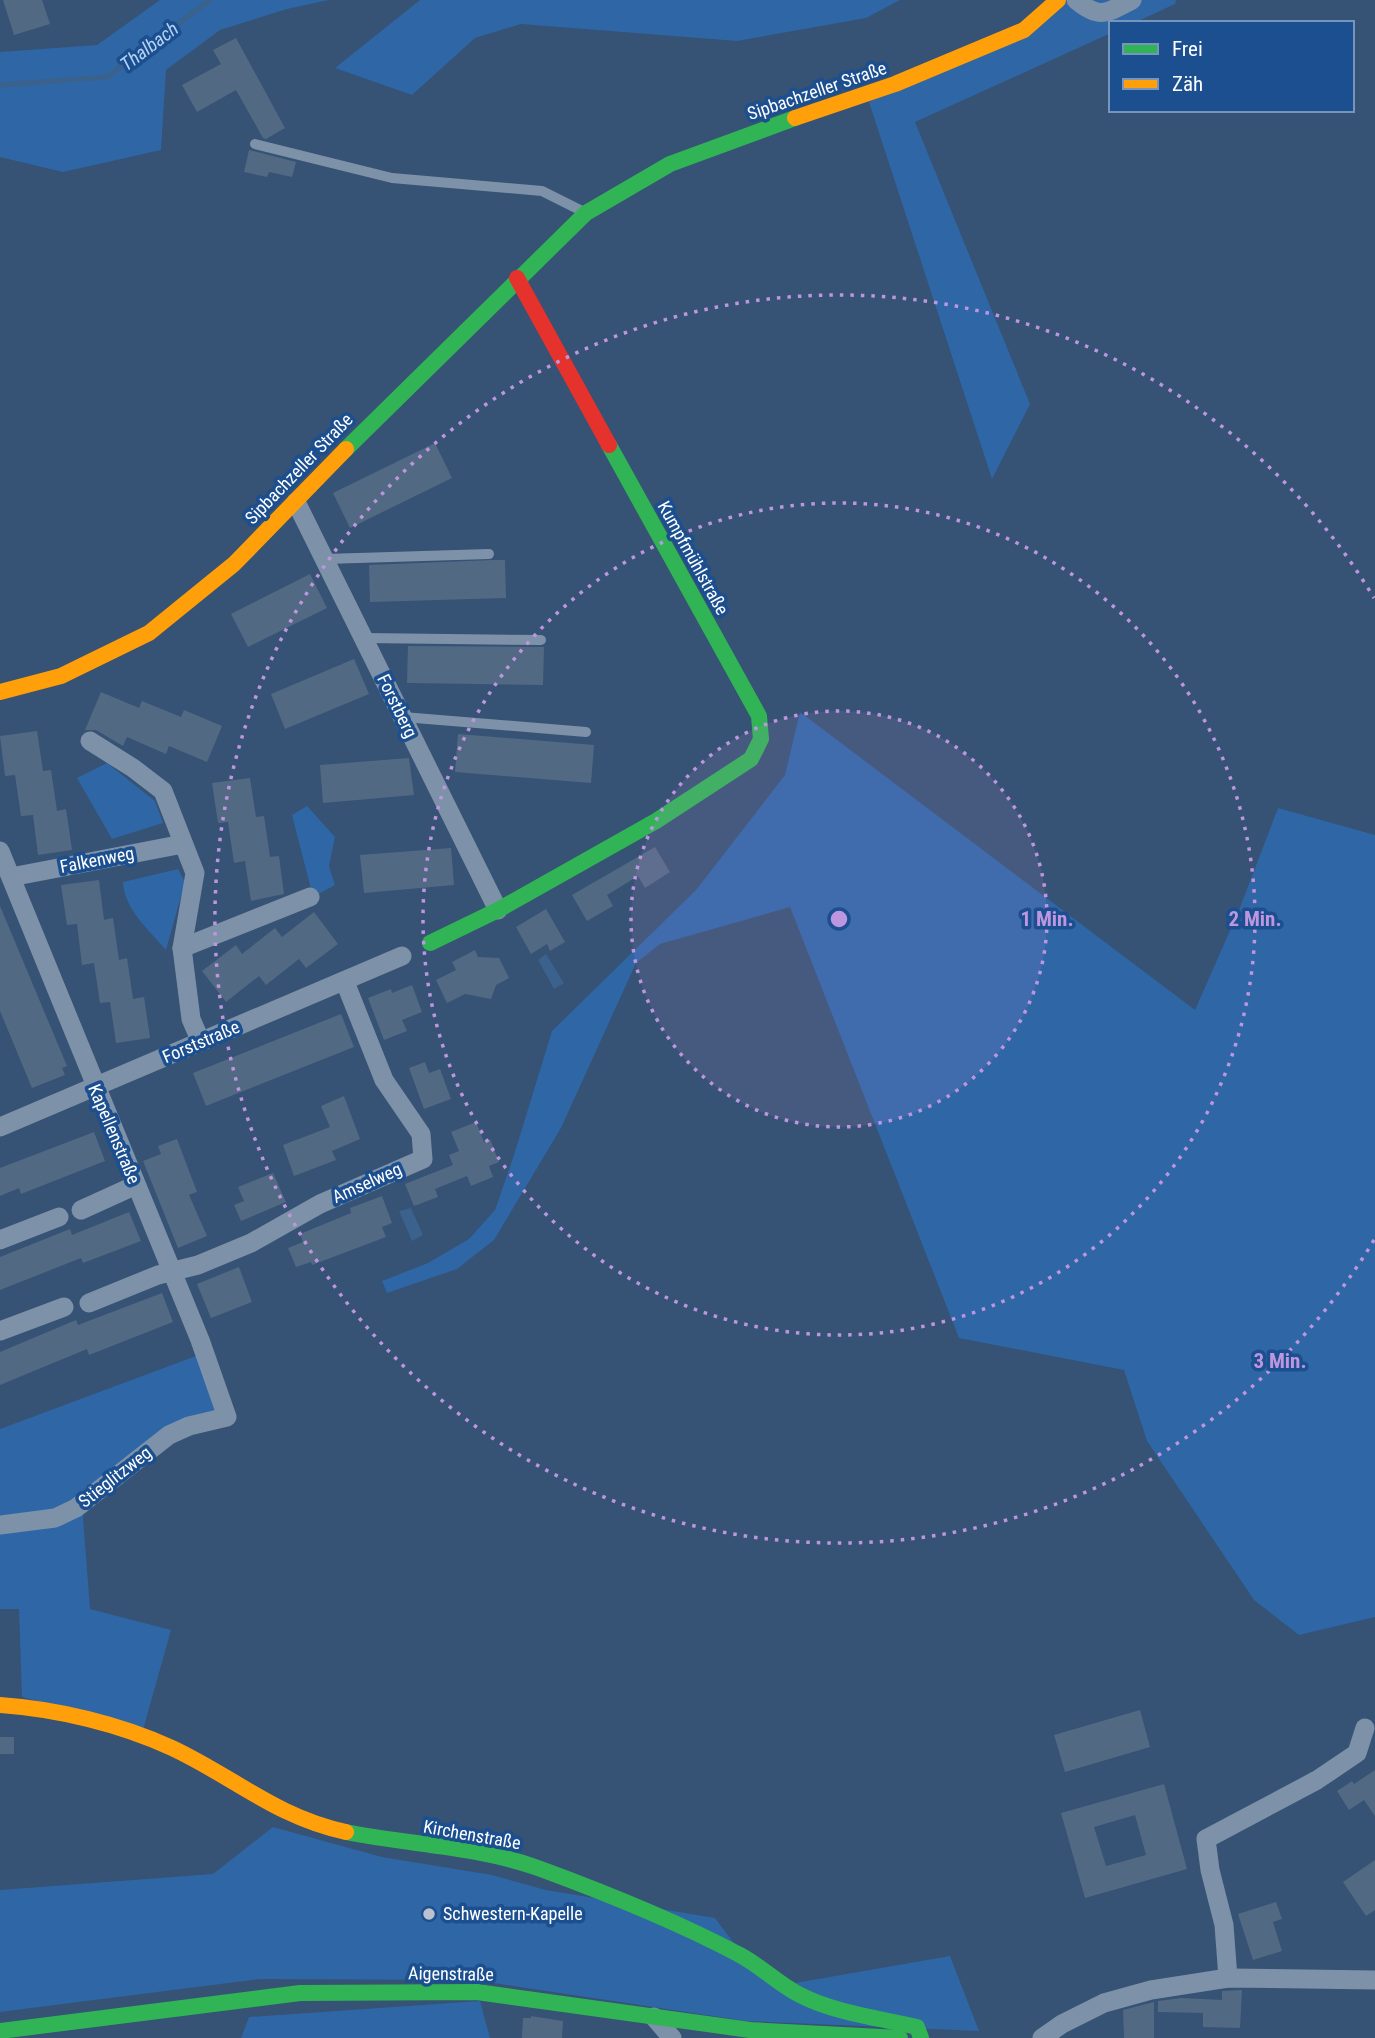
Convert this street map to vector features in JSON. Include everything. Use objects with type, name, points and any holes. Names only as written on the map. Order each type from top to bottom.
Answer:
[{"type":"street","name":"Sipbachzeller Straße","points":[[0,692],[61,676],[109,654],[149,633],[186,605],[234,564],[375,419],[586,213],[670,164],[794,118],[895,85],[1024,30],[1058,0]]},
{"type":"street","points":[[1076,0],[1090,12],[1108,13],[1132,0]]},
{"type":"street","name":"Kumpfmühlstraße","points":[[498,911],[656,821],[751,759],[761,739],[759,716],[517,278]]},
{"type":"street","name":"Forstberg","points":[[296,502],[498,911]]},
{"type":"street","points":[[90,741],[163,791],[195,873],[182,948],[191,1018],[201,1042]]},
{"type":"street","name":"Falkenweg","points":[[11,877],[183,844]]},
{"type":"street","name":"Kapellenstraße","points":[[0,851],[200,1340],[227,1417]]},
{"type":"street","points":[[182,948],[310,897]]},
{"type":"street","points":[[430,943],[498,911]]},
{"type":"street","name":"Forststraße","points":[[0,1127],[402,957]]},
{"type":"street","name":"Amselweg","points":[[172,1272],[198,1265],[251,1243],[320,1204],[423,1159],[421,1134],[384,1080],[345,982]]},
{"type":"street","points":[[81,1210],[136,1185]]},
{"type":"street","points":[[0,1240],[59,1217]]},
{"type":"street","points":[[89,1303],[172,1272]]},
{"type":"street","points":[[0,1332],[64,1307]]},
{"type":"street","name":"Stieglitzweg","points":[[0,1525],[55,1518],[76,1508],[169,1435],[189,1426],[227,1417]]},
{"type":"street","name":"Kirchenstraße","points":[[0,1705],[28,1707],[70,1716],[120,1729],[172,1748],[274,1807],[323,1827],[384,1840],[499,1856],[537,1868],[713,1941],[742,1956],[799,1995],[827,2006],[917,2026],[921,2038]]},
{"type":"street","points":[[1228,1978],[1224,1925],[1210,1870],[1206,1839],[1317,1780],[1357,1752],[1365,1728]]},
{"type":"street","points":[[1042,2038],[1062,2024],[1104,2003],[1150,1990],[1228,1978],[1375,1980]]},
{"type":"street","name":"Aigenstraße","points":[[0,2031],[300,1993],[477,1992],[750,2030],[901,2038]]},
{"type":"street","points":[[654,2017],[672,2038]]},
{"type":"lane","points":[[255,144],[392,178],[542,191],[586,213]]},
{"type":"lane","points":[[324,559],[489,554]]},
{"type":"lane","points":[[363,638],[541,640]]},
{"type":"lane","points":[[402,716],[586,732]]},
{"type":"shaded area","points":[[160,0],[329,0],[287,9],[220,30],[166,70],[161,150],[63,172],[0,157],[0,52],[97,45]]},
{"type":"shaded area","points":[[420,0],[900,0],[866,18],[737,41],[521,24],[475,38],[412,95],[335,68]]},
{"type":"shaded area","points":[[1068,0],[1176,0],[1175,4],[1138,21],[1109,21],[1109,34],[915,122],[1030,404],[992,479],[869,102]]},
{"type":"shaded area","points":[[800,712],[1195,1010],[1239,910],[1278,808],[1375,835],[1375,1617],[1299,1635],[1254,1600],[1147,1441],[1124,1370],[959,1338],[790,907],[660,944],[636,963],[561,1128],[494,1240],[457,1269],[387,1293],[382,1281],[428,1263],[469,1239],[495,1210],[552,1031],[696,890],[785,775]]},
{"type":"shaded area","points":[[107,763],[155,801],[163,823],[112,839],[77,778]]},
{"type":"shaded area","points":[[307,806],[335,837],[329,866],[335,885],[313,897],[292,815]]},
{"type":"shaded area","points":[[178,869],[185,882],[166,950],[133,910],[124,892],[123,882]]},
{"type":"shaded area","points":[[546,954],[564,983],[554,989],[538,960]]},
{"type":"shaded area","points":[[411,1208],[423,1235],[412,1241],[399,1211]]},
{"type":"shaded area","points":[[204,1353],[227,1417],[189,1426],[82,1504],[90,1609],[171,1630],[143,1730],[22,1697],[19,1609],[0,1609],[0,1429]]},
{"type":"shaded area","points":[[273,1827],[382,1857],[492,1875],[546,1890],[715,1918],[739,1950],[795,1983],[950,1956],[979,2031],[746,2021],[474,1980],[259,1979],[0,2012],[0,1890],[213,1874]]},
{"type":"shaded area","points":[[480,2001],[490,2038],[241,2038],[249,2017]]},
{"type":"building","points":[[3,0],[42,0],[50,24],[14,35]]},
{"type":"building","points":[[236,38],[285,128],[266,139],[236,90],[197,112],[182,85],[221,64],[213,50]]},
{"type":"building","points":[[249,150],[296,162],[292,177],[269,172],[267,177],[244,172]]},
{"type":"building","points":[[435,443],[452,478],[350,528],[333,493]]},
{"type":"building","points":[[505,560],[506,598],[370,602],[369,565]]},
{"type":"building","points":[[310,574],[327,608],[248,647],[231,614]]},
{"type":"building","points":[[408,646],[544,647],[543,685],[407,683]]},
{"type":"building","points":[[354,659],[369,694],[285,729],[271,694]]},
{"type":"building","points":[[101,692],[139,708],[142,701],[181,717],[184,710],[222,726],[207,762],[169,746],[166,754],[127,737],[123,746],[96,730],[85,730]]},
{"type":"building","points":[[37,731],[43,771],[51,770],[57,811],[66,809],[72,850],[38,855],[33,815],[21,816],[15,775],[5,776],[0,736]]},
{"type":"building","points":[[458,734],[594,745],[591,783],[455,772]]},
{"type":"building","points":[[409,758],[414,795],[323,803],[320,765]]},
{"type":"building","points":[[250,778],[256,817],[264,816],[270,857],[279,856],[284,894],[251,901],[245,861],[234,863],[228,822],[218,823],[212,783]]},
{"type":"building","points":[[655,847],[670,872],[645,888],[638,876],[607,895],[613,906],[587,921],[572,895]]},
{"type":"building","points":[[451,848],[454,885],[364,893],[360,855]]},
{"type":"building","points":[[99,880],[104,920],[113,918],[119,960],[127,958],[133,999],[144,997],[150,1038],[116,1043],[110,1002],[100,1003],[94,963],[82,965],[77,924],[67,925],[61,885]]},
{"type":"building","points":[[0,906],[67,1066],[62,1068],[65,1075],[32,1088],[0,1011]]},
{"type":"building","points":[[546,909],[565,942],[550,951],[547,944],[531,954],[516,927]]},
{"type":"building","points":[[314,912],[338,944],[306,968],[299,959],[266,985],[259,976],[226,1002],[202,971],[236,945],[242,954],[275,928],[282,937]]},
{"type":"building","points":[[475,950],[478,957],[499,958],[509,978],[496,985],[491,999],[465,994],[447,1003],[436,980],[456,970],[452,962]]},
{"type":"building","points":[[412,985],[422,1012],[402,1020],[407,1031],[384,1040],[368,998],[391,989],[392,993]]},
{"type":"building","points":[[341,1014],[354,1047],[206,1106],[193,1073]]},
{"type":"building","points":[[425,1062],[429,1073],[440,1069],[451,1099],[424,1109],[409,1068]]},
{"type":"building","points":[[344,1096],[360,1139],[332,1151],[336,1160],[294,1176],[283,1145],[330,1127],[321,1106]]},
{"type":"building","points":[[476,1122],[484,1142],[490,1139],[499,1162],[489,1166],[493,1177],[471,1186],[467,1176],[435,1189],[438,1197],[414,1206],[405,1184],[453,1165],[449,1155],[459,1151],[451,1132]]},
{"type":"building","points":[[94,1132],[105,1161],[21,1194],[19,1188],[0,1196],[0,1168]]},
{"type":"building","points":[[177,1139],[197,1192],[189,1195],[207,1236],[178,1248],[143,1161],[161,1154],[158,1146]]},
{"type":"building","points":[[273,1173],[286,1202],[241,1221],[234,1205],[244,1201],[238,1187]]},
{"type":"building","points":[[382,1196],[392,1223],[382,1227],[386,1237],[312,1265],[311,1262],[296,1267],[288,1248],[303,1242],[300,1234],[351,1213],[350,1208]]},
{"type":"building","points":[[129,1212],[141,1241],[83,1263],[81,1258],[0,1290],[0,1257],[70,1229],[72,1235]]},
{"type":"building","points":[[239,1267],[252,1302],[211,1318],[197,1284]]},
{"type":"building","points":[[162,1293],[173,1322],[89,1355],[87,1349],[0,1385],[0,1352],[76,1320],[78,1325]]},
{"type":"building","points":[[1140,1710],[1150,1747],[1065,1772],[1054,1735]]},
{"type":"building","points":[[0,1737],[14,1737],[14,1754],[0,1754]]},
{"type":"building","points":[[1375,1770],[1375,1816],[1364,1800],[1349,1810],[1337,1791]]},
{"type":"building","points":[[1164,1784],[1187,1869],[1085,1898],[1061,1813]],"holes":[[[1135,1815],[1146,1855],[1106,1866],[1094,1827]]]},
{"type":"building","points":[[1375,1860],[1375,1910],[1366,1916],[1343,1882]]},
{"type":"building","points":[[1276,1902],[1282,1919],[1273,1922],[1282,1951],[1253,1960],[1238,1914]]},
{"type":"building","points":[[1242,1990],[1240,2028],[1203,2027],[1203,2013],[1158,2012],[1158,2001],[1181,1998],[1222,2000],[1222,1991]]},
{"type":"building","points":[[1154,2002],[1154,2038],[1124,2038],[1123,2010]]},
{"type":"building","points":[[531,2016],[563,2021],[562,2038],[522,2038],[523,2018]]},
{"type":"waterway","name":"Thalbach","points":[[0,85],[107,77],[210,0]]},
{"type":"traffic: fast","points":[[346,449],[586,213],[670,164],[795,118]]},
{"type":"traffic: fast","points":[[430,943],[498,910],[656,821],[751,759],[761,739],[759,716],[609,445]]},
{"type":"traffic: fast","points":[[346,1832],[467,1850],[538,1868],[640,1908],[714,1942],[746,1958],[792,1991],[814,2001],[842,2011],[917,2027],[921,2038]]},
{"type":"traffic: fast","points":[[0,2031],[300,1993],[477,1992],[750,2030],[900,2038]]},
{"type":"traffic: slow","points":[[795,118],[895,84],[1024,30],[1058,0]]},
{"type":"traffic: slow","points":[[0,692],[61,676],[149,633],[234,564],[346,449]]},
{"type":"traffic: slow","points":[[0,1705],[66,1714],[152,1739],[194,1759],[298,1817],[346,1832]]},
{"type":"traffic: jam","points":[[517,278],[609,445]]},
{"type":"place","name":"Schwestern-Kapelle","points":[[429,1914]]}]
